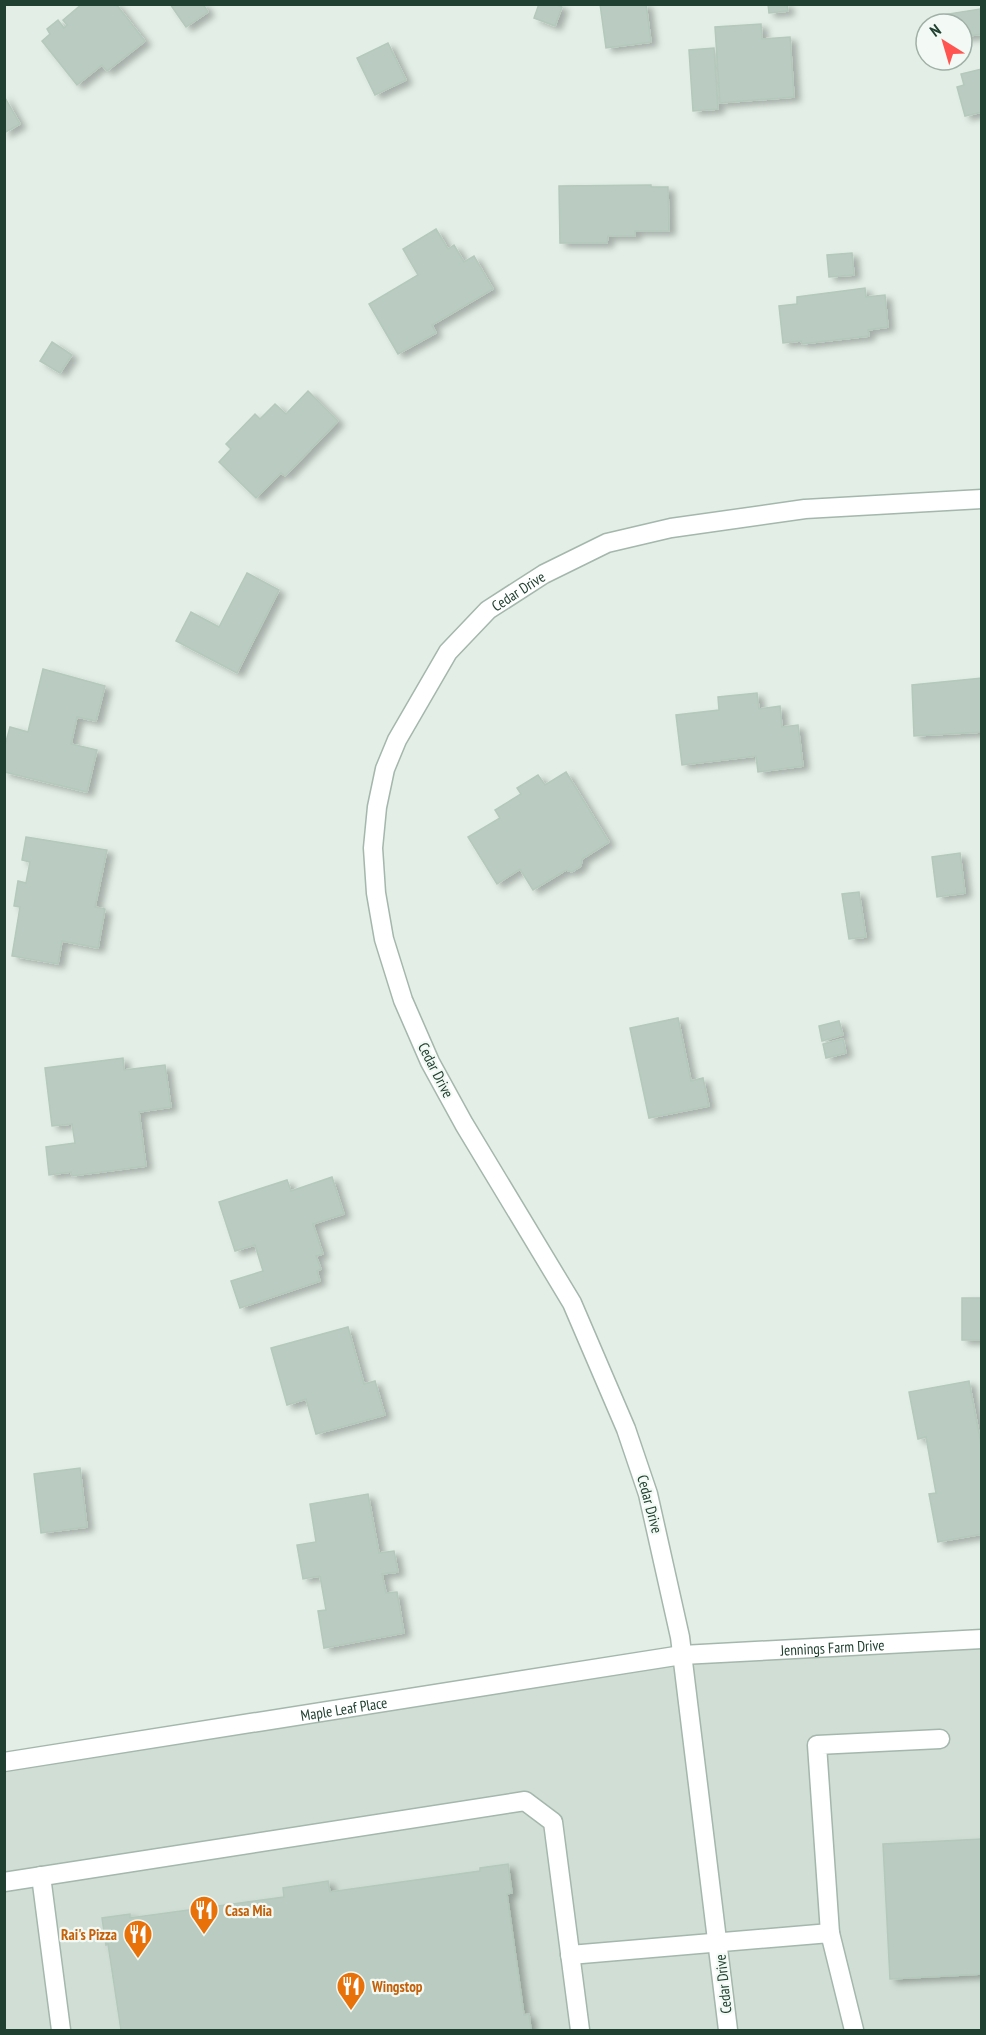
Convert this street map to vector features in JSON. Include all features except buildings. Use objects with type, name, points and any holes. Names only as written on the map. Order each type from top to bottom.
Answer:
[{"type":"street","name":"Cedar Drive","points":[[728,2031],[682,1655],[666,1567],[648,1494],[631,1440],[572,1303],[435,1071],[403,1000],[384,939],[376,893],[374,840],[385,769],[397,740],[448,652],[488,610],[544,574],[607,543],[671,528],[805,509],[981,499]]},
{"type":"street","name":"Jennings Farm Drive","points":[[682,1655],[981,1639]]},
{"type":"street","name":"Maple Leaf Place","points":[[4,1762],[682,1655]]},
{"type":"street","points":[[854,2031],[830,1934],[817,1745],[940,1739]]},
{"type":"street","points":[[4,1882],[525,1801],[553,1822],[580,2031]]},
{"type":"street","points":[[41,1876],[61,2031]]},
{"type":"street","points":[[570,1955],[830,1934]]},
{"type":"shaded area","points":[[981,1639],[981,2030],[5,2030],[5,1762],[682,1655]]},
{"type":"place","name":"Casa Mia","points":[[204,1936]]},
{"type":"place","name":"Rai's Pizza","points":[[138,1960]]},
{"type":"place","name":"Wingstop","points":[[351,2012]]}]
